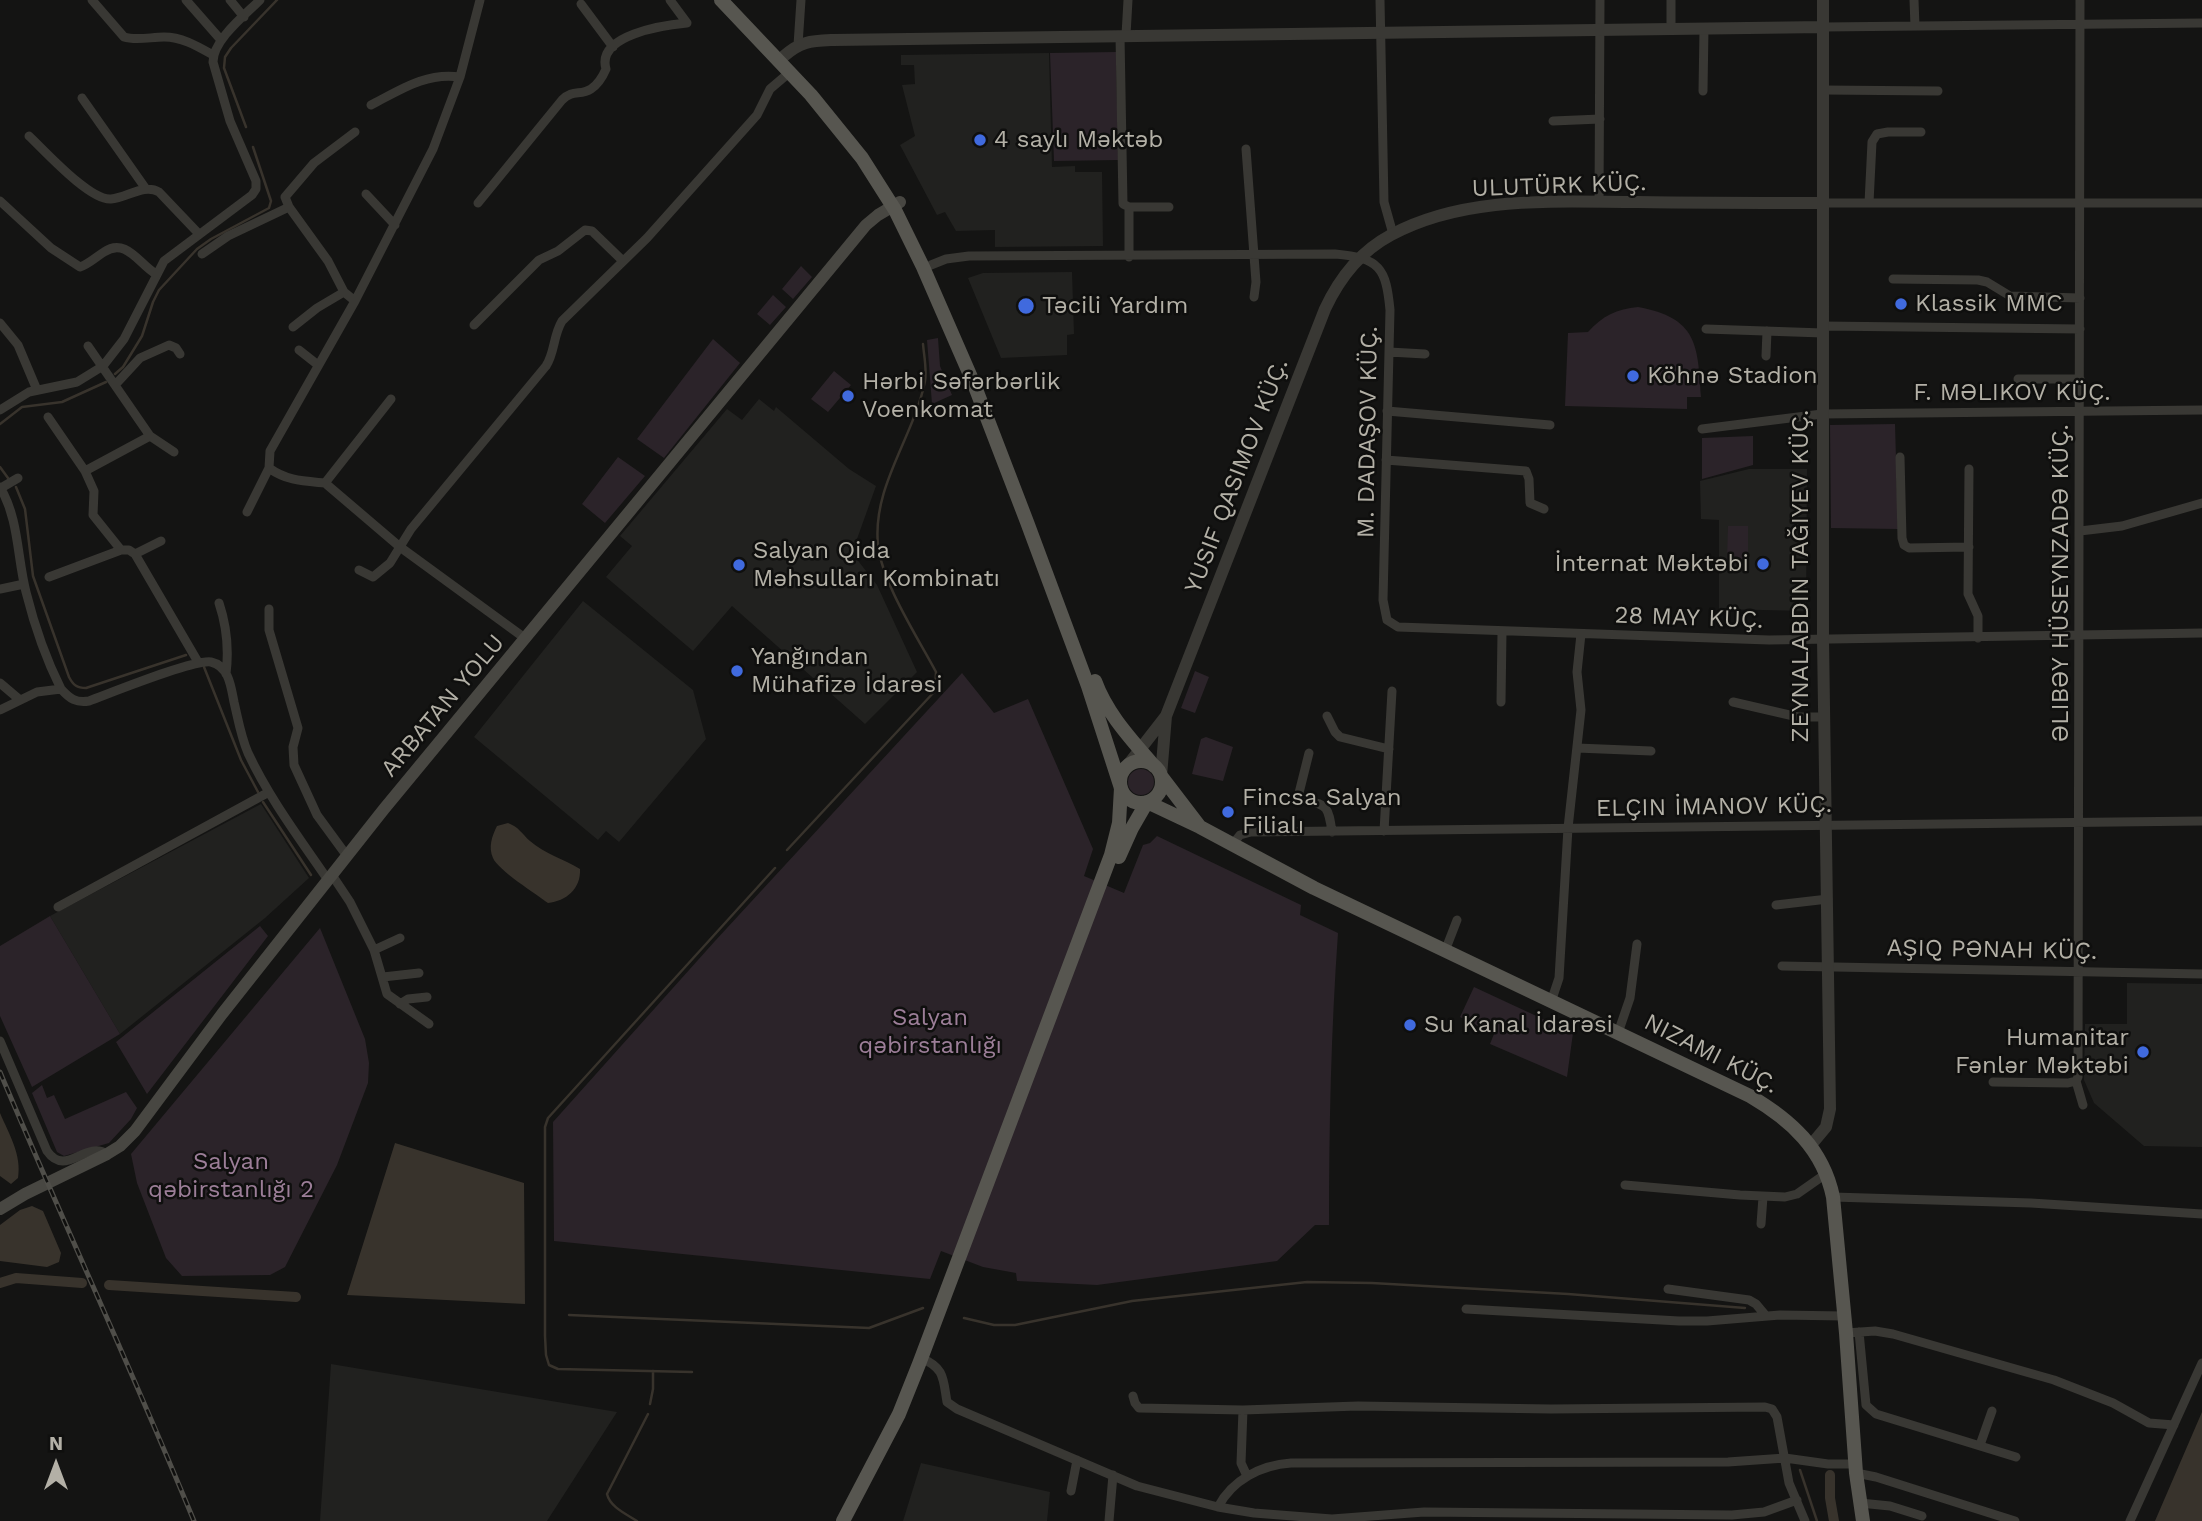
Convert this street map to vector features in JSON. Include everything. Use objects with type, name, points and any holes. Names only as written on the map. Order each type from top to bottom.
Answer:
[{"type":"main road","points":[[721,0],[790,72],[841,131],[896,204],[931,265],[981,381],[1097,689],[1107,708],[1200,827]]},
{"type":"main road","points":[[732,0],[847,126],[883,175],[974,384],[1088,686],[1121,788],[1128,799],[1141,803],[1158,795],[1162,783],[1157,771],[1148,762],[1135,762],[1124,770],[1121,776],[1121,788],[1119,823],[1111,855],[925,1360],[907,1419],[853,1521]]},
{"type":"main road","name":"ARBATAN YOLU","points":[[0,1209],[107,1154],[135,1131],[222,1014],[347,856],[848,245],[872,219],[896,204]]},
{"type":"main road","points":[[842,1521],[925,1360],[1119,857],[1147,802]]},
{"type":"main road","name":"NIZAMI KÜÇ.","points":[[1147,802],[1314,888],[1767,1106],[1793,1126],[1811,1145],[1827,1173],[1833,1197],[1844,1316],[1852,1332],[1855,1469],[1863,1521]]},
{"type":"street","points":[[92,0],[124,37],[180,39],[213,55]]},
{"type":"street","points":[[186,0],[221,40]]},
{"type":"street","points":[[230,0],[244,17]]},
{"type":"street","points":[[0,410],[37,390],[78,382],[103,366],[124,339],[164,261],[256,190],[256,181],[226,110],[213,55],[221,40],[261,0]]},
{"type":"street","points":[[247,512],[269,468],[270,451],[355,301],[433,149],[460,77],[480,0]]},
{"type":"street","points":[[478,203],[562,100],[572,92],[593,88],[606,69],[605,56],[613,47],[636,33],[687,23],[670,0]]},
{"type":"street","points":[[798,45],[801,0]]},
{"type":"street","points":[[1128,0],[1123,35],[1122,201],[1129,207],[1168,207]]},
{"type":"street","points":[[1380,0],[1384,202],[1393,234]]},
{"type":"street","points":[[1599,202],[1600,0]]},
{"type":"street","points":[[1671,0],[1671,29]]},
{"type":"street","points":[[1811,1145],[1826,1127],[1830,1109],[1823,640],[1823,0]]},
{"type":"street","points":[[1914,0],[1915,26]]},
{"type":"street","name":"ƏLIBƏY HÜSEYNZADƏ KÜÇ.","points":[[2076,1081],[2080,822],[2080,0]]},
{"type":"street","points":[[581,4],[613,47]]},
{"type":"street","points":[[785,56],[798,45],[833,40],[2202,23]]},
{"type":"street","points":[[1703,91],[1704,29]]},
{"type":"street","points":[[359,570],[370,577],[377,576],[390,563],[411,529],[552,358],[556,335],[562,321],[624,261],[757,115],[771,89],[790,72]]},
{"type":"street","points":[[371,104],[422,79],[448,75],[460,77]]},
{"type":"street","points":[[1824,90],[1938,91]]},
{"type":"street","points":[[82,98],[146,189]]},
{"type":"street","points":[[1553,121],[1600,119]]},
{"type":"street","points":[[355,132],[314,163],[285,197],[289,207],[328,261],[344,292],[355,301]]},
{"type":"street","points":[[1869,203],[1872,142],[1877,134],[1922,132]]},
{"type":"street","points":[[29,136],[61,167],[100,198],[114,199],[154,189],[200,234]]},
{"type":"street","points":[[1246,149],[1256,282],[1254,298]]},
{"type":"street","points":[[366,194],[395,225]]},
{"type":"street","points":[[0,201],[51,248],[75,265],[84,266],[107,250],[127,248],[156,274]]},
{"type":"street","name":"ULUTÜRK KÜÇ.","points":[[1166,716],[1325,309],[1338,283],[1361,258],[1393,234],[1431,219],[1507,204],[2202,203]]},
{"type":"street","points":[[202,254],[228,236],[289,207]]},
{"type":"street","points":[[1129,207],[1129,257]]},
{"type":"street","points":[[474,325],[539,260],[558,251],[585,230],[592,231],[624,261]]},
{"type":"street","points":[[931,265],[946,259],[969,256],[1335,254],[1361,258]]},
{"type":"street","name":"M. DADAŞOV KÜÇ.","points":[[1361,258],[1374,264],[1387,281],[1390,310],[1383,600],[1387,620]]},
{"type":"street","points":[[1894,279],[1978,280],[1987,282],[2010,296],[2080,298]]},
{"type":"street","points":[[293,327],[344,292]]},
{"type":"street","points":[[0,323],[18,345],[37,390]]},
{"type":"street","points":[[1706,330],[2080,329]]},
{"type":"street","points":[[1766,356],[1767,331]]},
{"type":"street","points":[[116,384],[147,354],[169,345],[176,348],[180,354]]},
{"type":"street","points":[[88,346],[150,436],[174,452]]},
{"type":"street","points":[[299,350],[318,365]]},
{"type":"street","points":[[1389,352],[1425,354]]},
{"type":"street","points":[[2018,379],[2080,379]]},
{"type":"street","points":[[325,483],[391,399]]},
{"type":"street","points":[[1387,411],[1550,425]]},
{"type":"street","name":"F. MƏLIKOV KÜÇ.","points":[[1702,429],[1822,414],[2202,411]]},
{"type":"street","points":[[48,417],[85,471],[94,491],[93,515],[121,550]]},
{"type":"street","points":[[85,471],[150,436]]},
{"type":"street","points":[[1900,457],[1904,545],[1909,548],[1969,547]]},
{"type":"street","points":[[1386,460],[1526,471],[1530,503],[1544,509]]},
{"type":"street","points":[[269,468],[293,481],[325,483],[400,547],[526,639]]},
{"type":"street","points":[[1969,469],[1968,594],[1978,616],[1978,638]]},
{"type":"street","points":[[18,478],[2,493],[15,526],[24,584],[54,677],[69,698],[79,703],[89,701],[198,662],[218,665],[226,674]]},
{"type":"street","points":[[2080,531],[2122,526],[2202,503]]},
{"type":"street","points":[[135,554],[161,541]]},
{"type":"street","points":[[48,577],[121,550],[129,550],[135,554],[198,662]]},
{"type":"street","points":[[0,589],[24,584]]},
{"type":"street","points":[[219,603],[225,620],[228,659],[226,674],[243,740],[269,792],[350,902],[374,950],[387,994],[429,1024]]},
{"type":"street","points":[[269,609],[269,630],[298,729],[293,747],[294,765],[317,814],[347,856]]},
{"type":"street","name":"28 MAY KÜÇ.","points":[[1387,620],[1398,627],[1408,628],[1717,639],[2202,634]]},
{"type":"street","points":[[1501,702],[1502,632]]},
{"type":"street","points":[[1551,1002],[1559,978],[1568,828],[1581,710],[1577,672],[1581,634]]},
{"type":"street","points":[[0,683],[20,699]]},
{"type":"street","points":[[0,710],[37,691],[61,689]]},
{"type":"street","points":[[1384,831],[1392,691]]},
{"type":"street","points":[[1733,702],[1798,717],[1825,717]]},
{"type":"street","points":[[1124,770],[1166,716]]},
{"type":"street","points":[[1157,771],[1166,716]]},
{"type":"street","points":[[1327,716],[1340,737],[1389,749]]},
{"type":"street","points":[[1577,748],[1651,751]]},
{"type":"street","points":[[1309,753],[1299,793],[1301,798],[1324,805],[1329,811],[1332,832]]},
{"type":"street","points":[[58,907],[269,792]]},
{"type":"street","name":"ELÇIN İMANOV KÜÇ.","points":[[1233,845],[1244,832],[2202,821]]},
{"type":"street","points":[[1776,905],[1828,899]]},
{"type":"street","points":[[1445,951],[1457,920]]},
{"type":"street","points":[[374,950],[400,938]]},
{"type":"street","points":[[1619,1033],[1630,998],[1637,944]]},
{"type":"street","points":[[1782,966],[2202,974]]},
{"type":"street","points":[[383,977],[419,973]]},
{"type":"street","points":[[400,1004],[408,999],[427,997]]},
{"type":"street","points":[[0,1041],[52,1158],[59,1162],[68,1161],[95,1150],[107,1154]]},
{"type":"street","points":[[1993,1082],[2076,1081],[2083,1105]]},
{"type":"street","points":[[1625,1185],[1785,1197],[1797,1194],[1827,1173]]},
{"type":"street","points":[[1761,1224],[1763,1197]]},
{"type":"street","points":[[1833,1197],[2031,1203],[2202,1214]]},
{"type":"street","points":[[1668,1289],[1749,1300],[1766,1316]]},
{"type":"street","points":[[1466,1309],[1679,1321],[1766,1316],[1844,1316]]},
{"type":"street","points":[[2016,1457],[1876,1414],[1869,1409],[1852,1332],[1875,1331],[1893,1334],[2008,1365],[2113,1403],[2149,1423],[2174,1425]]},
{"type":"street","points":[[925,1360],[936,1366],[943,1378],[949,1404],[1137,1486],[1218,1507],[1254,1513],[1297,1519],[1355,1518],[1424,1512],[1732,1515],[1764,1511],[1797,1500]]},
{"type":"street","points":[[2130,1521],[2202,1363]]},
{"type":"street","points":[[1133,1396],[1139,1408],[1243,1410],[1358,1406],[1525,1409],[1765,1407],[1772,1409],[1777,1417],[1789,1483],[1805,1521]]},
{"type":"street","points":[[1243,1410],[1241,1463],[1247,1476]]},
{"type":"street","points":[[1980,1445],[1992,1411]]},
{"type":"street","points":[[1218,1507],[1226,1494],[1247,1476],[1291,1463],[1728,1462],[1786,1458],[1855,1469],[2015,1521]]},
{"type":"street","points":[[1071,1491],[1077,1460]]},
{"type":"street","points":[[1109,1521],[1113,1475]]},
{"type":"street","points":[[1860,1503],[1890,1506],[1922,1516]]},
{"type":"shaded area","name":"4 saylı Məktəb","points":[[1049,53],[1052,167],[1075,166],[1075,172],[1102,172],[1103,246],[995,247],[995,230],[956,231],[945,212],[937,215],[900,145],[915,136],[902,85],[915,84],[914,65],[901,65],[901,55]]},
{"type":"shaded area","name":"Təcili Yardım","points":[[1072,272],[1074,334],[1067,335],[1067,355],[1001,358],[968,278],[983,273]]},
{"type":"shaded area","name":"Salyan Qida Məhsulları Kombinatı","points":[[759,399],[774,411],[776,407],[849,469],[876,486],[852,553],[877,585],[917,672],[865,724],[732,606],[693,651],[606,577],[632,546],[620,536],[727,409],[742,420]]},
{"type":"shaded area","name":"İnternat Məktəbi","points":[[1749,469],[1807,469],[1806,611],[1719,609],[1719,520],[1701,519],[1700,481]]},
{"type":"shaded area","points":[[583,601],[693,690],[706,739],[619,842],[606,831],[598,840],[474,737]]},
{"type":"shaded area","points":[[261,804],[309,878],[265,918],[120,1034],[50,916]]},
{"type":"shaded area","points":[[508,823],[542,849],[580,869],[578,882],[571,893],[561,900],[548,903],[496,863],[491,850],[492,838],[497,826]]},
{"type":"shaded area","name":"Humanitar Fənlər Məktəbi","points":[[2127,983],[2202,984],[2202,1147],[2144,1146],[2094,1103],[2084,1080],[2085,1024],[2127,1024]]},
{"type":"shaded area","points":[[0,1113],[18,1161],[18,1178],[11,1184],[0,1176]]},
{"type":"shaded area","points":[[395,1143],[524,1183],[525,1304],[347,1295]]},
{"type":"shaded area","points":[[32,1206],[43,1211],[61,1253],[59,1262],[47,1267],[0,1261],[0,1225],[20,1210]]},
{"type":"shaded area","points":[[331,1364],[617,1412],[547,1521],[320,1521]]},
{"type":"shaded area","points":[[2202,1412],[2202,1521],[2155,1521]]},
{"type":"shaded area","points":[[921,1463],[1050,1492],[1047,1521],[903,1521]]},
{"type":"green space","points":[[1116,52],[1118,160],[1054,161],[1050,53]]},
{"type":"green space","points":[[801,266],[812,277],[793,299],[782,289]]},
{"type":"green space","points":[[773,295],[786,307],[770,325],[757,314]]},
{"type":"green space","name":"Köhnə Stadion","points":[[1638,307],[1672,318],[1683,326],[1690,336],[1698,362],[1701,397],[1687,397],[1687,409],[1565,406],[1568,333],[1588,332],[1610,314]]},
{"type":"green space","points":[[938,338],[940,366],[952,395],[932,404],[927,340]]},
{"type":"green space","points":[[713,339],[740,363],[664,458],[637,439]]},
{"type":"green space","points":[[834,371],[851,385],[828,412],[811,399]]},
{"type":"green space","points":[[1895,424],[1898,529],[1831,528],[1830,425]]},
{"type":"green space","points":[[1753,436],[1753,465],[1702,479],[1702,438]]},
{"type":"green space","points":[[618,457],[645,476],[605,523],[582,504]]},
{"type":"green space","points":[[1728,526],[1748,526],[1748,559],[1727,559]]},
{"type":"green space","points":[[1195,671],[1209,677],[1195,713],[1181,708]]},
{"type":"green space","name":"Salyan qəbirstanlığı","points":[[962,673],[994,713],[1028,699],[1093,849],[1084,876],[1124,893],[1143,845],[1150,843],[1157,836],[1301,905],[1300,915],[1338,933],[1331,1079],[1329,1225],[1315,1225],[1277,1261],[1097,1285],[1017,1281],[1016,1273],[983,1267],[941,1251],[930,1279],[554,1241],[553,1122],[715,941]]},
{"type":"green space","points":[[1206,737],[1233,747],[1223,781],[1192,774],[1201,739]]},
{"type":"green space","points":[[1141,769],[1150,773],[1154,782],[1150,791],[1141,795],[1132,791],[1128,782],[1132,773]]},
{"type":"green space","points":[[50,916],[120,1034],[32,1087],[0,1016],[0,946]]},
{"type":"green space","points":[[260,926],[268,936],[147,1094],[116,1042]]},
{"type":"green space","name":"Salyan qəbirstanlığı 2","points":[[320,928],[365,1039],[369,1063],[368,1083],[337,1165],[285,1267],[270,1275],[182,1276],[166,1258],[137,1183],[131,1154]]},
{"type":"green space","points":[[1474,987],[1573,1033],[1567,1077],[1490,1044],[1494,1034],[1460,1017]]},
{"type":"green space","points":[[42,1085],[47,1098],[54,1095],[65,1119],[126,1092],[137,1108],[131,1119],[109,1143],[64,1156],[57,1152],[32,1093]]},
{"type":"waterway","points":[[246,127],[224,68],[225,57],[277,0]]},
{"type":"waterway","points":[[115,374],[123,367],[142,336],[159,290],[197,249],[269,208],[271,201],[253,147]]},
{"type":"waterway","points":[[787,850],[935,691],[936,672],[893,593],[878,545],[881,502],[920,402],[925,381],[923,344]]},
{"type":"waterway","points":[[0,424],[22,407],[62,402],[106,382]]},
{"type":"waterway","points":[[0,467],[8,478]]},
{"type":"waterway","points":[[16,487],[25,509],[33,576],[69,677],[74,684],[86,688],[186,655]]},
{"type":"waterway","points":[[204,667],[241,760],[258,792]]},
{"type":"waterway","points":[[263,802],[311,875]]},
{"type":"waterway","points":[[692,1372],[558,1369],[549,1365],[545,1336],[545,1127],[548,1118],[775,868]]},
{"type":"waterway","points":[[0,1283],[16,1278],[82,1283]]},
{"type":"waterway","points":[[964,1318],[994,1325],[1015,1325],[1132,1301],[1307,1282],[1568,1294],[1745,1308]]},
{"type":"waterway","points":[[109,1285],[296,1297]]},
{"type":"waterway","points":[[569,1315],[869,1328],[923,1308]]},
{"type":"waterway","points":[[650,1404],[653,1371]]},
{"type":"waterway","points":[[637,1521],[615,1506],[607,1494],[648,1414]]},
{"type":"waterway","points":[[1800,1470],[1817,1521]]},
{"type":"waterway","points":[[1830,1475],[1834,1521]]},
{"type":"railway","points":[[0,1072],[194,1521]]},
{"type":"place","name":"4 saylı Məktəb","points":[[980,140]]},
{"type":"place","name":"Klassik MMC","points":[[1901,304]]},
{"type":"place","name":"Təcili Yardım","points":[[1026,306]]},
{"type":"place","name":"Köhnə Stadion","points":[[1633,376]]},
{"type":"place","name":"Hərbi Səfərbərlik Voenkomat","points":[[848,396]]},
{"type":"place","name":"İnternat Məktəbi","points":[[1763,564]]},
{"type":"place","name":"Salyan Qida Məhsulları Kombinatı","points":[[739,565]]},
{"type":"place","name":"Yanğından Mühafizə İdarəsi","points":[[737,671]]},
{"type":"place","name":"Fincsa Salyan Filialı","points":[[1228,812]]},
{"type":"place","name":"Su Kanal İdarəsi","points":[[1410,1025]]},
{"type":"place","name":"Humanitar Fənlər Məktəbi","points":[[2143,1052]]}]
